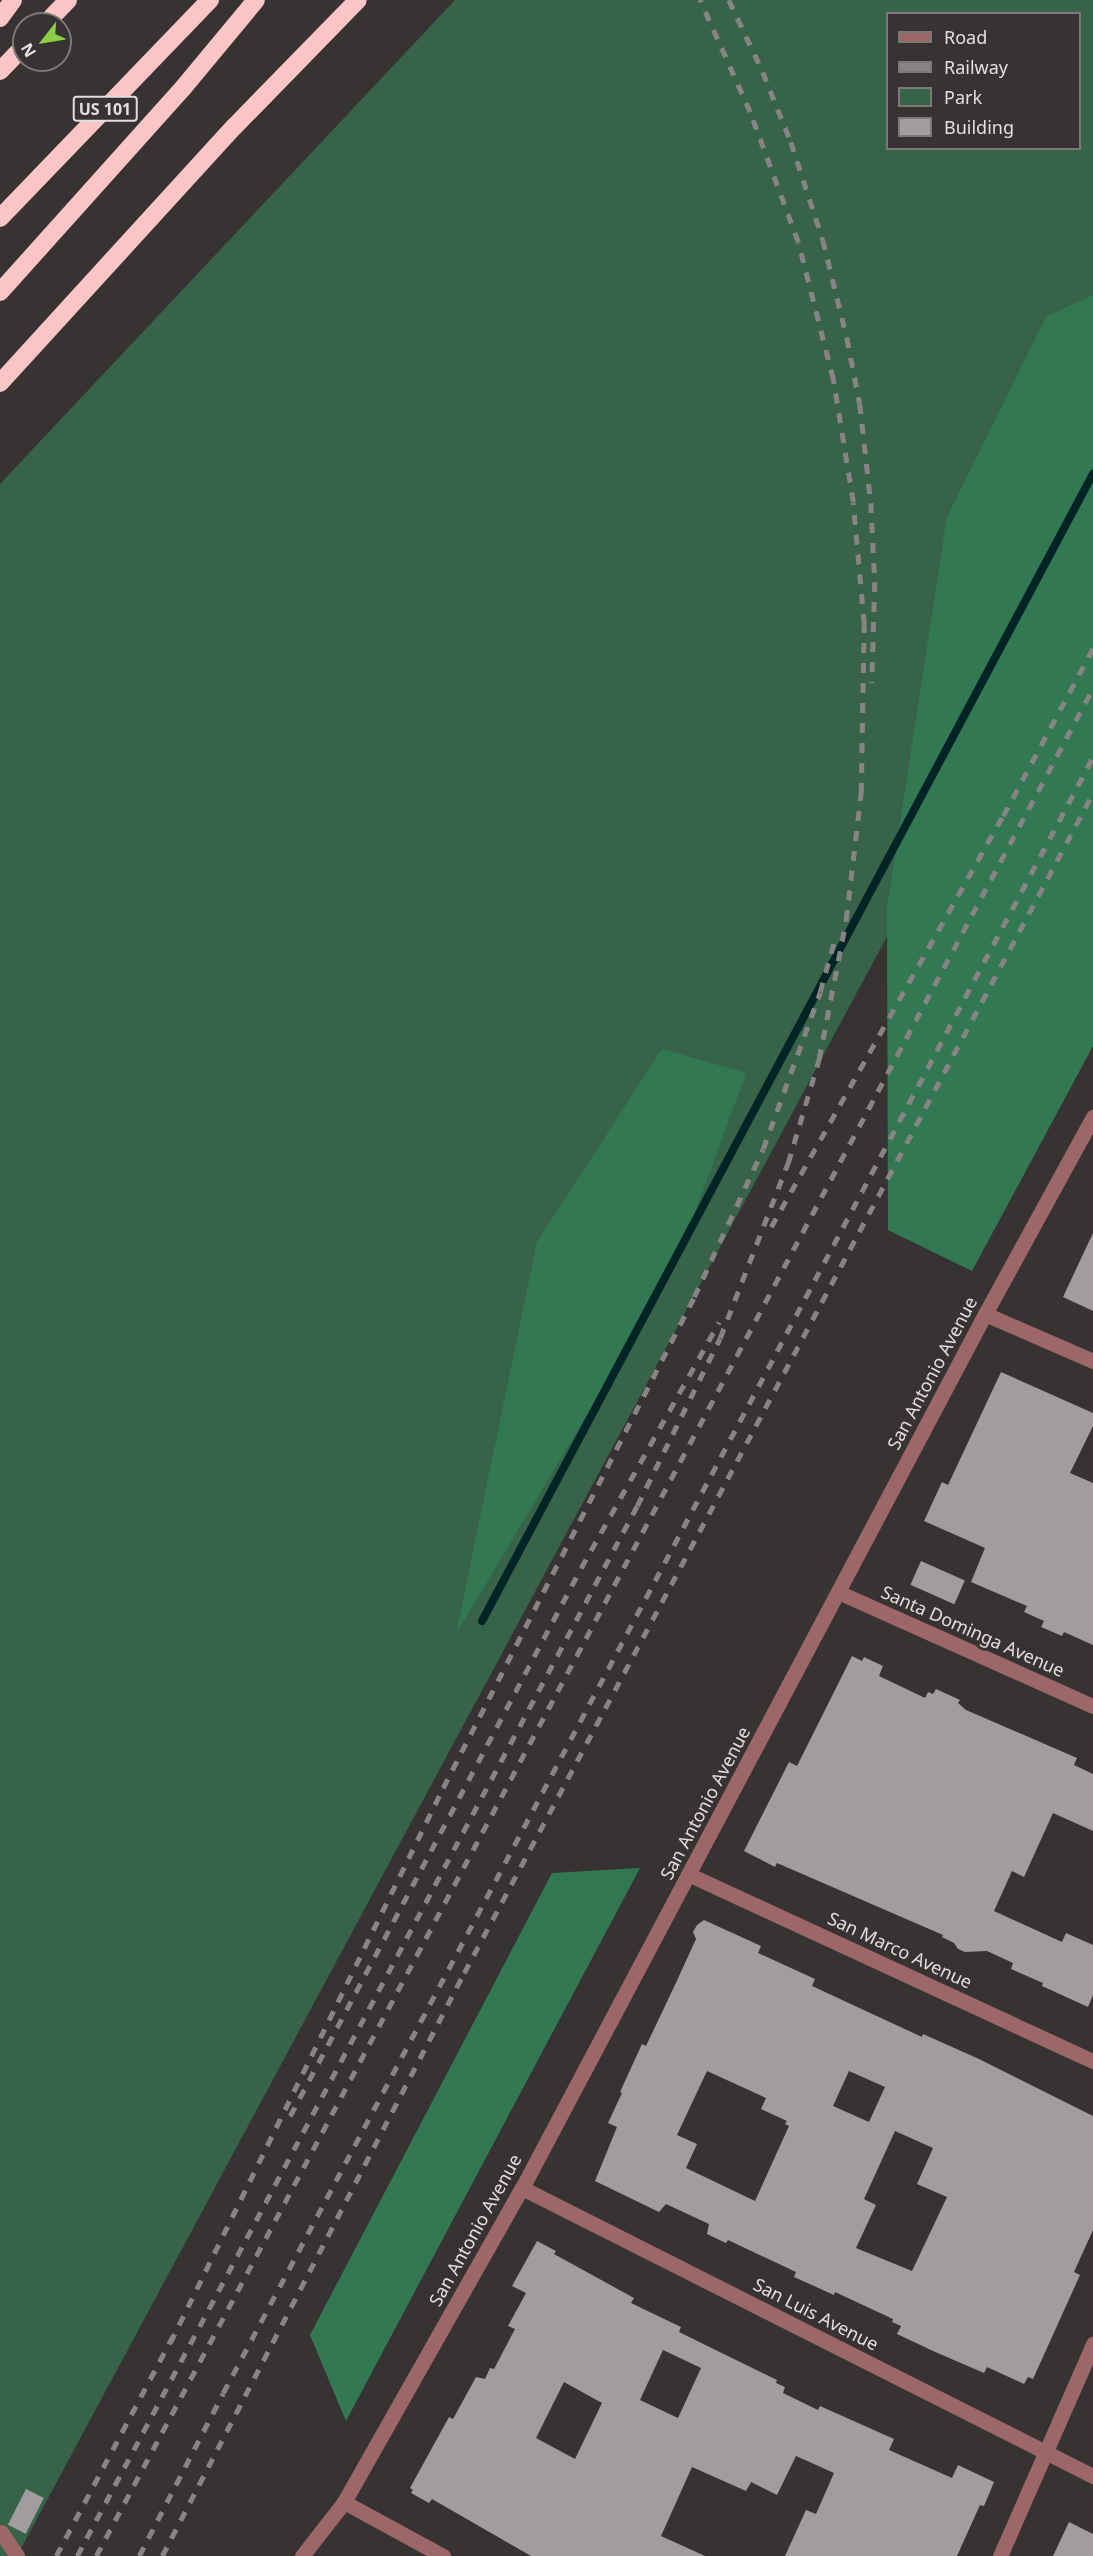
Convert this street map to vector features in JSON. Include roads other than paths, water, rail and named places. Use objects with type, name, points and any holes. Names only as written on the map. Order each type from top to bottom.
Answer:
[{"type":"highway","points":[[0,18],[13,0]]},
{"type":"highway","points":[[56,12],[68,0]]},
{"type":"highway","name":"US 101","points":[[0,218],[210,0]]},
{"type":"highway","points":[[0,292],[183,88],[256,0]]},
{"type":"highway","points":[[234,127],[340,0]]},
{"type":"highway","points":[[0,383],[234,127],[358,0]]},
{"type":"highway","points":[[0,71],[12,58]]},
{"type":"street","name":"San Antonio Avenue","points":[[302,2556],[344,2502],[522,2188],[690,1875],[985,1314],[1093,1117]]},
{"type":"street","points":[[985,1314],[1093,1361]]},
{"type":"street","name":"Santa Dominga Avenue","points":[[838,1592],[1093,1706]]},
{"type":"street","name":"San Marco Avenue","points":[[690,1875],[1093,2061]]},
{"type":"street","name":"San Luis Avenue","points":[[522,2188],[1093,2476]]},
{"type":"street","points":[[1000,2556],[1093,2344]]},
{"type":"street","points":[[344,2502],[440,2555]]},
{"type":"street","points":[[1,2532],[17,2556]]},
{"type":"waterway","points":[[482,1621],[1093,474]]},
{"type":"railway","points":[[77,2556],[637,1506],[720,1338],[788,1163],[819,1059],[846,920],[861,793],[864,624],[853,502],[833,379],[798,242],[750,112],[700,0]]},
{"type":"railway","points":[[729,0],[763,72],[791,142],[823,240],[847,338],[860,404],[871,503],[875,582],[872,683]]},
{"type":"railway","points":[[771,1227],[1003,816],[1093,648]]},
{"type":"railway","points":[[96,2556],[1093,688]]},
{"type":"railway","points":[[139,2556],[223,2393],[1093,757]]},
{"type":"railway","points":[[162,2556],[464,1973],[1093,793]]},
{"type":"railway","points":[[170,2343],[443,1788],[694,1297],[763,1149],[820,992],[836,935]]},
{"type":"railway","points":[[290,2116],[581,1568],[719,1322]]},
{"type":"railway","points":[[56,2556],[173,2336]]}]
